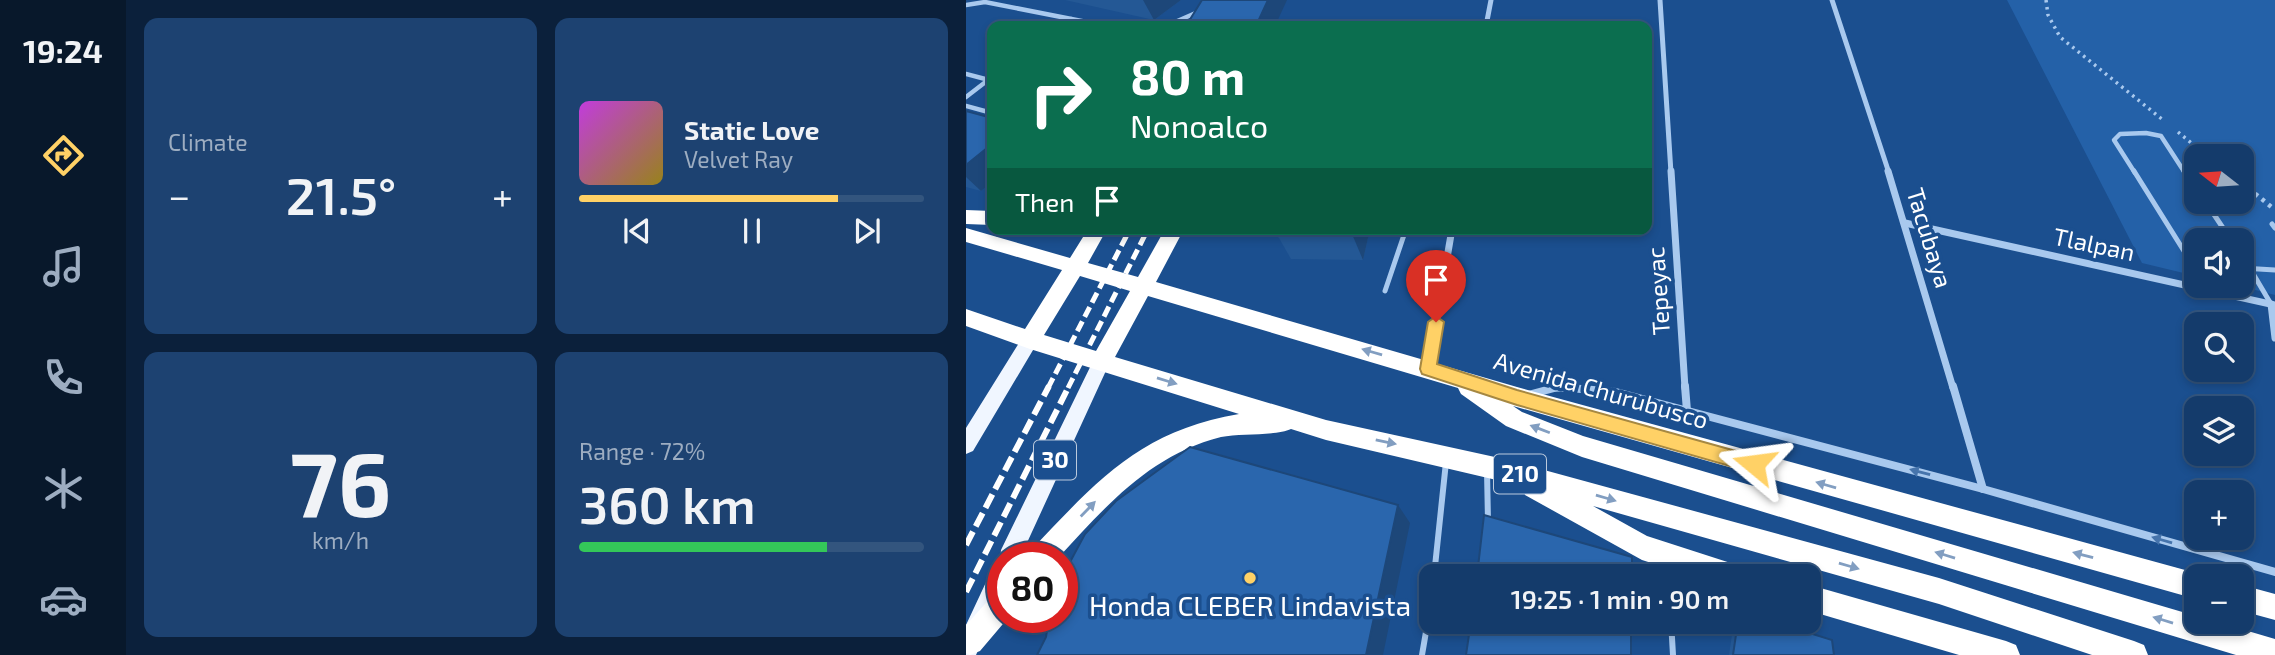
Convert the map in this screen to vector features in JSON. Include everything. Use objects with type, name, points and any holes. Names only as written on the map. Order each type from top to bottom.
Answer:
[{"type":"highway","points":[[966,217],[987,218]]},
{"type":"highway","name":"Avenida Churubusco","points":[[966,235],[1517,397],[2184,583]]},
{"type":"highway","points":[[1030,340],[1095,235]]},
{"type":"highway","name":"30","points":[[1101,362],[1172,235]]},
{"type":"highway","name":"210","points":[[966,317],[1030,340],[1326,430],[1496,468],[1939,592],[2134,655]]},
{"type":"highway","points":[[1460,379],[1487,402],[1514,419],[1582,446],[2275,653]]},
{"type":"highway","points":[[1057,542],[1127,470],[1154,453],[1233,425],[1272,422],[1326,430]]},
{"type":"highway","points":[[1496,468],[1606,528],[1664,564]]},
{"type":"highway","points":[[1821,601],[2006,655]]},
{"type":"highway","points":[[2254,601],[2275,607]]},
{"type":"highway","points":[[968,645],[987,622]]},
{"type":"main road","points":[[966,446],[1030,340]]},
{"type":"main road","name":"30","points":[[1017,542],[1101,362]]},
{"type":"main road","points":[[968,645],[987,605]]},
{"type":"street","points":[[1487,21],[1491,0]]},
{"type":"street","name":"Tepeyac","points":[[1660,0],[1687,411]]},
{"type":"street","name":"Tacubaya","points":[[1832,0],[1905,223],[1983,489]]},
{"type":"street","name":"Tlalpan","points":[[1905,223],[2273,305]]},
{"type":"street","points":[[1428,369],[1451,235]]},
{"type":"street","points":[[2273,305],[2275,338]]},
{"type":"street","points":[[1517,397],[1558,387],[1583,387],[1616,392],[1983,489],[2275,572]]},
{"type":"lane","points":[[966,5],[985,2],[1081,21]]},
{"type":"lane","points":[[1177,21],[1202,10]]},
{"type":"lane","points":[[966,74],[987,78]]},
{"type":"lane","points":[[966,97],[987,82]]},
{"type":"lane","points":[[966,106],[987,112]]},
{"type":"lane","points":[[2184,170],[2161,136],[2146,133],[2120,134],[2114,140],[2184,251]]},
{"type":"lane","points":[[1385,291],[1404,235]]},
{"type":"lane","points":[[2254,268],[2275,270]]},
{"type":"lane","points":[[2254,273],[2273,305]]},
{"type":"lane","points":[[1435,564],[1447,455]]},
{"type":"lane","points":[[1487,529],[1489,501],[1496,468]]},
{"type":"lane","points":[[1422,655],[1426,634]]},
{"type":"lane","points":[[1672,634],[1673,655]]},
{"type":"path","points":[[2046,0],[2048,15],[2060,37],[2165,122]]},
{"type":"path","points":[[2176,130],[2193,144]]},
{"type":"path","points":[[2254,193],[2275,210]]},
{"type":"shaded area","points":[[2007,0],[2275,0],[2275,295],[2254,290],[2254,228],[2184,228],[2184,273],[2142,263]]},
{"type":"building","points":[[1202,0],[1268,0],[1258,21],[1189,21]]},
{"type":"building","points":[[966,111],[987,117],[987,148],[966,165]]},
{"type":"building","name":"Honda CLEBER Lindavista","points":[[1190,447],[1398,505],[1366,655],[1037,655],[1047,633],[1078,633],[1078,547],[1085,534],[1116,501]]},
{"type":"building","points":[[1484,515],[1632,557],[1632,564],[1478,564]]},
{"type":"building","points":[[1469,634],[1631,634],[1631,655],[1466,655]]},
{"type":"building","points":[[1736,634],[1813,634],[1832,640],[1834,655],[1733,655]]},
{"type":"railway","points":[[1048,388],[1127,235]]},
{"type":"railway","points":[[1068,388],[1145,235]]},
{"type":"railway","points":[[966,545],[1049,386]]},
{"type":"railway","points":[[966,592],[1068,388]]},
{"type":"place","name":"Honda CLEBER Lindavista","points":[[1250,578]]},
{"type":"route","points":[[1436,322],[1428,369],[1754,464]]}]
